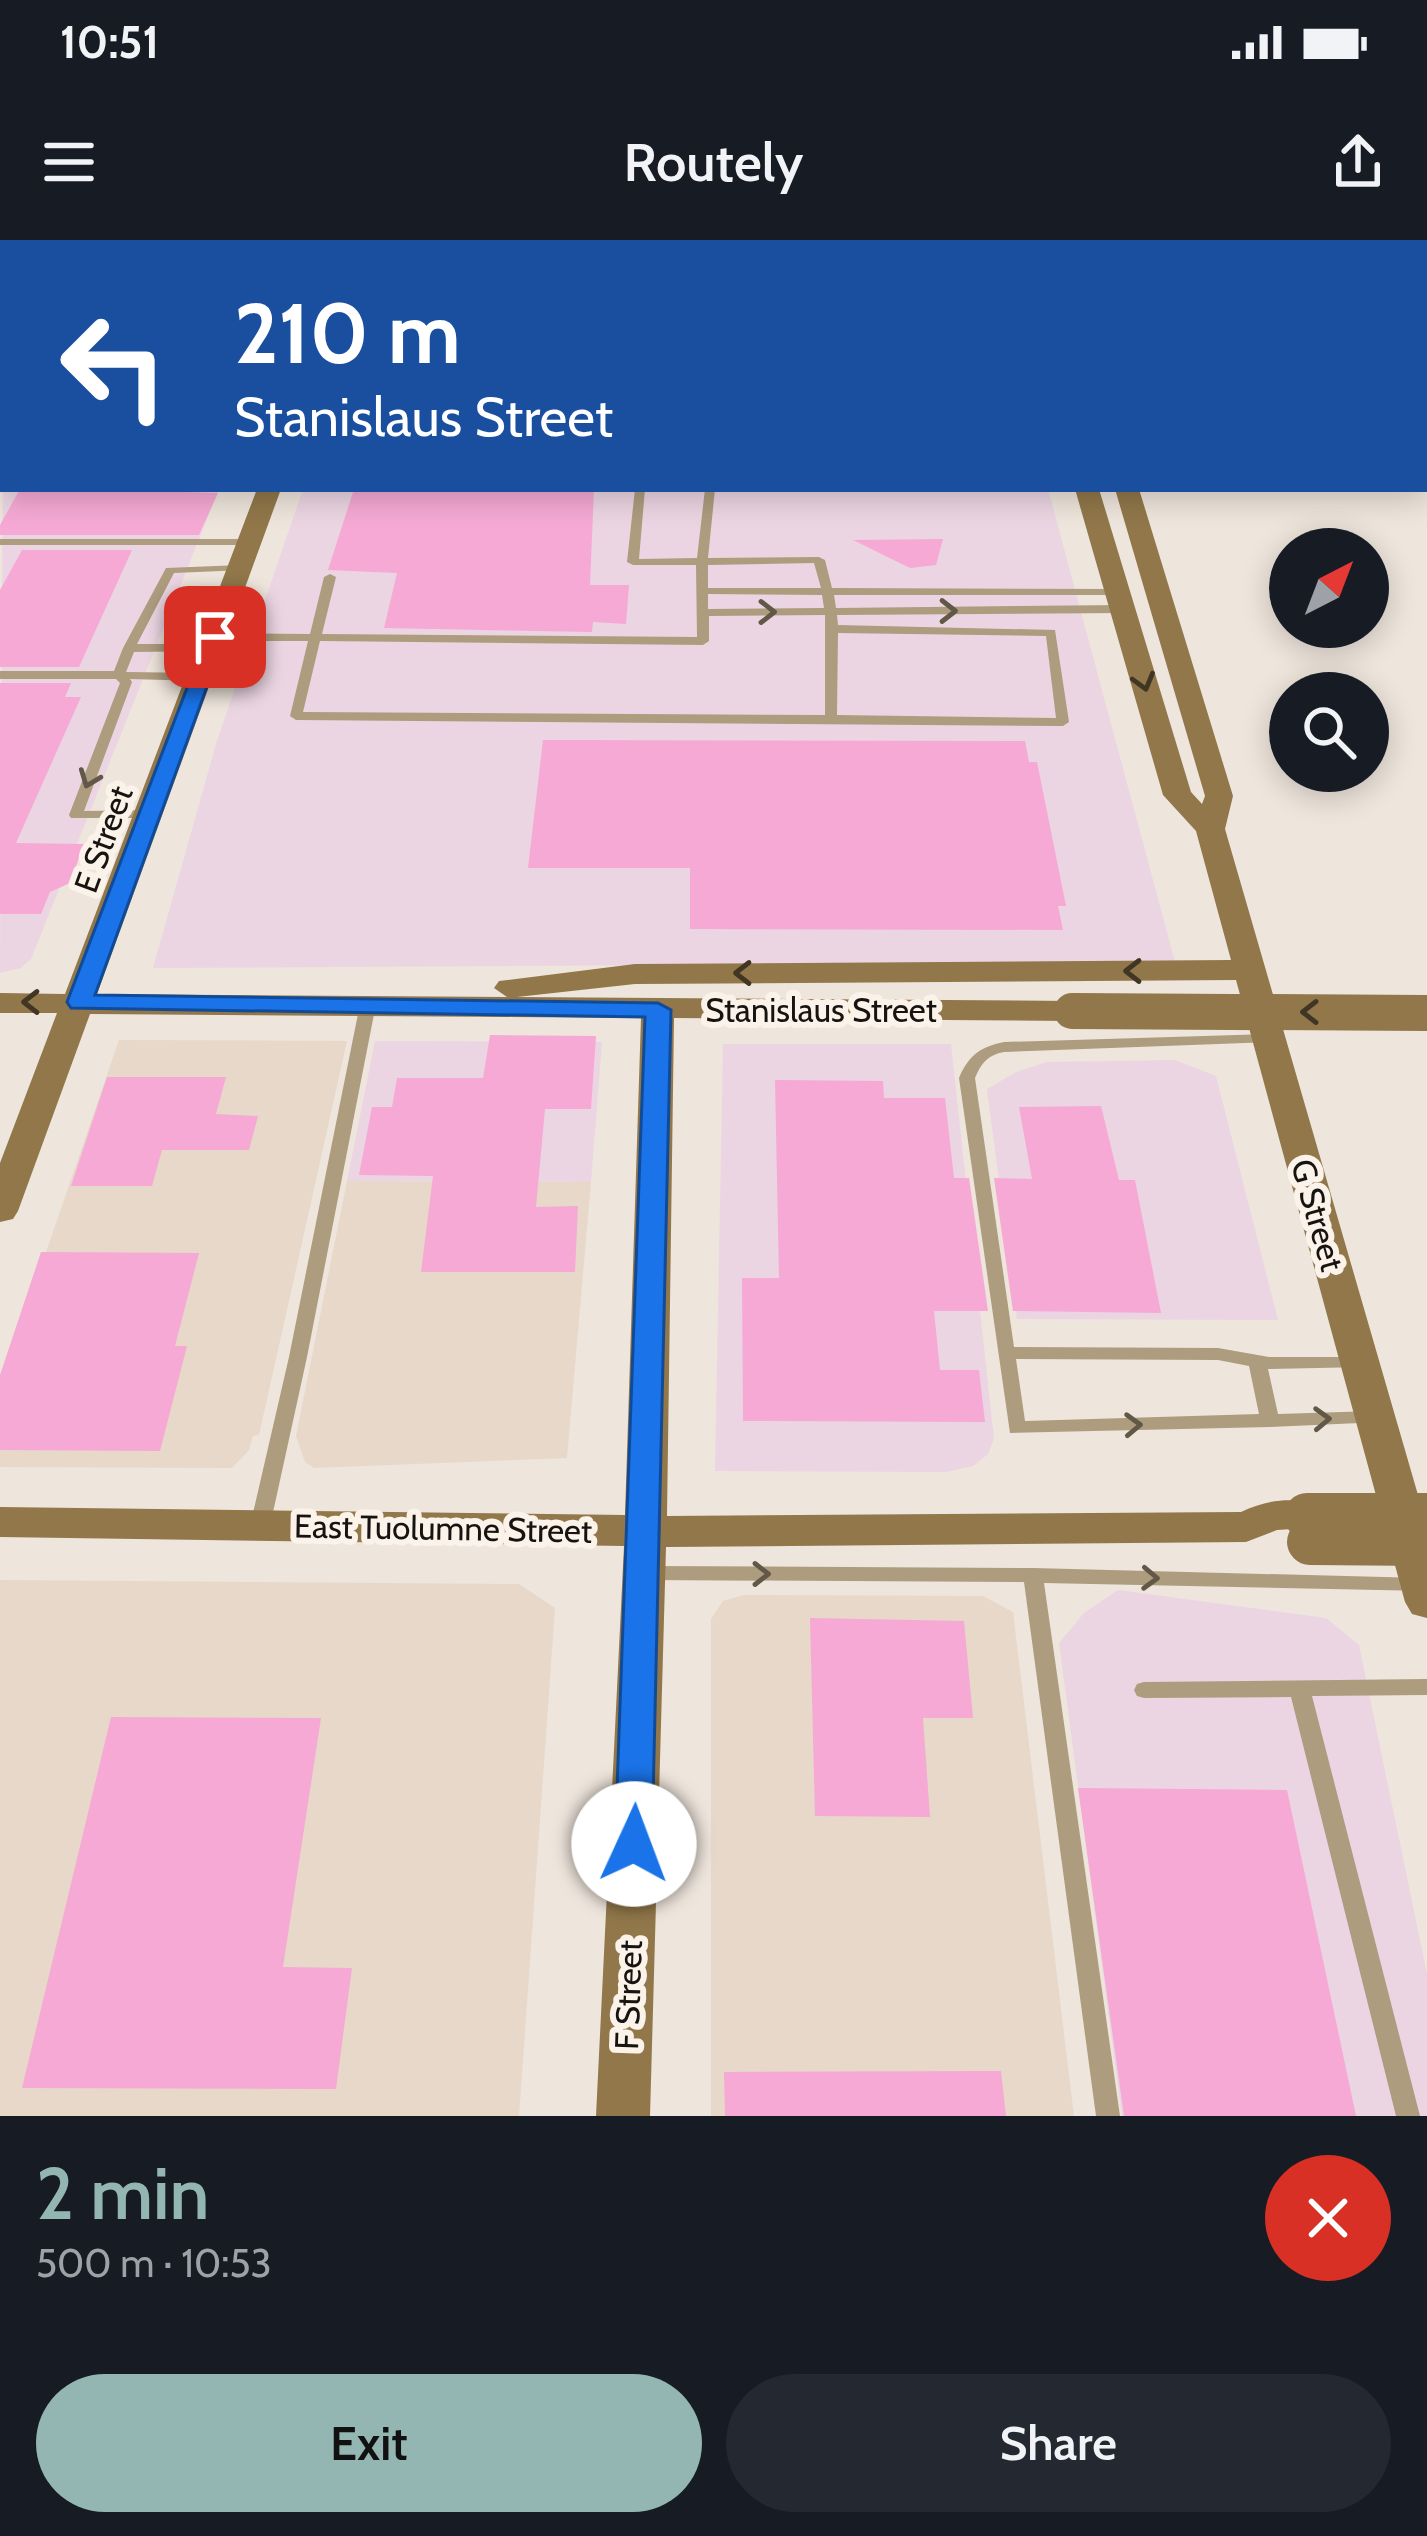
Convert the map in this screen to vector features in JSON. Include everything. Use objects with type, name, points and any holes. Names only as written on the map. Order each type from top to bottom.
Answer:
[{"type":"street","name":"E Street","points":[[0,1211],[268,492]]},
{"type":"street","name":"G Street","points":[[1088,492],[1178,795],[1210,829],[1375,1417],[1426,1576]]},
{"type":"street","name":"G Street","points":[[1128,492],[1219,796],[1210,829]]},
{"type":"street","points":[[368,1004],[635,974],[1250,970]]},
{"type":"street","name":"Stanislaus Street","points":[[0,1003],[1427,1013]]},
{"type":"street","name":"F Street","points":[[623,2116],[645,1551],[658,1010]]},
{"type":"street","name":"East Tuolumne Street","points":[[0,1522],[260,1526],[645,1551],[1246,1527],[1273,1541],[1308,1529],[1427,1516]]},
{"type":"street","name":"East Tuolumne Street","points":[[1308,1529],[1426,1576]]},
{"type":"lane","points":[[640,492],[633,562],[819,560],[830,590],[835,629],[831,719]]},
{"type":"lane","points":[[0,676],[119,675],[209,654],[317,638],[703,641],[702,562],[710,492]]},
{"type":"lane","points":[[0,542],[245,555]]},
{"type":"lane","points":[[119,675],[170,570],[245,555]]},
{"type":"lane","points":[[330,577],[296,716],[1063,722],[1051,633],[835,629]]},
{"type":"lane","points":[[703,591],[830,590],[1120,600]]},
{"type":"lane","points":[[702,613],[1120,600]]},
{"type":"lane","points":[[129,648],[209,654]]},
{"type":"lane","points":[[119,675],[126,682],[76,814],[151,814]]},
{"type":"lane","points":[[260,1526],[368,1004]]},
{"type":"lane","points":[[1269,1039],[1004,1047],[987,1049],[974,1059],[967,1078],[1016,1428],[1375,1417]]},
{"type":"lane","points":[[1006,1353],[1218,1354],[1360,1363]]},
{"type":"lane","points":[[1257,1360],[1270,1421]]},
{"type":"lane","points":[[645,1551],[1033,1575],[1426,1576]]},
{"type":"lane","points":[[1033,1575],[1108,2116]]},
{"type":"lane","points":[[1144,1690],[1427,1687]]},
{"type":"lane","points":[[1299,1688],[1408,2116]]},
{"type":"shaded area","points":[[3,492],[218,492],[31,959],[21,968],[0,973]]},
{"type":"shaded area","points":[[302,492],[1049,492],[1175,962],[153,968],[216,744]]},
{"type":"shaded area","points":[[119,1040],[347,1041],[259,1435],[253,1436],[249,1450],[232,1468],[0,1467],[0,1386]]},
{"type":"shaded area","points":[[375,1041],[602,1042],[591,1182],[347,1181]]},
{"type":"shaded area","points":[[723,1044],[951,1044],[994,1439],[988,1454],[973,1466],[946,1472],[715,1471]]},
{"type":"shaded area","points":[[1175,1060],[1216,1076],[1278,1320],[1017,1319],[987,1089],[1016,1072],[1047,1062]]},
{"type":"shaded area","points":[[347,1181],[591,1182],[567,1458],[314,1468],[305,1462],[296,1436]]},
{"type":"shaded area","points":[[0,1580],[519,1584],[555,1608],[519,2116],[0,2116]]},
{"type":"shaded area","points":[[1118,1590],[1326,1618],[1359,1645],[1427,1974],[1427,2116],[1122,2116],[1059,1643],[1084,1613]]},
{"type":"shaded area","points":[[744,1595],[983,1596],[1013,1612],[1074,2116],[711,2116],[711,1619],[723,1601]]},
{"type":"building","points":[[18,492],[218,493],[199,535],[0,535],[0,525]]},
{"type":"building","points":[[353,492],[594,492],[590,585],[629,585],[626,624],[593,622],[592,632],[384,628],[397,573],[328,570]]},
{"type":"building","points":[[943,539],[936,565],[910,568],[853,540]]},
{"type":"building","points":[[22,550],[132,550],[79,667],[0,667],[0,590]]},
{"type":"building","points":[[0,683],[71,683],[65,697],[81,697],[16,843],[84,844],[70,883],[50,892],[41,914],[0,914]]},
{"type":"building","points":[[543,740],[1025,741],[1029,762],[1037,762],[1066,906],[1058,906],[1063,930],[690,929],[690,868],[528,868]]},
{"type":"building","points":[[490,1035],[596,1036],[591,1109],[545,1109],[536,1207],[578,1206],[575,1272],[421,1272],[433,1176],[359,1175],[372,1107],[392,1107],[397,1078],[483,1078]]},
{"type":"building","points":[[107,1077],[226,1077],[216,1114],[258,1116],[249,1150],[162,1150],[152,1186],[71,1186]]},
{"type":"building","points":[[775,1080],[883,1081],[884,1098],[945,1098],[954,1178],[969,1178],[988,1311],[934,1311],[940,1370],[979,1370],[985,1422],[743,1421],[742,1278],[779,1278]]},
{"type":"building","points":[[1101,1106],[1119,1180],[1135,1180],[1161,1313],[1013,1311],[994,1178],[1032,1179],[1019,1107]]},
{"type":"building","points":[[41,1252],[199,1253],[175,1346],[187,1346],[160,1451],[0,1450],[0,1375]]},
{"type":"building","points":[[810,1618],[964,1621],[973,1718],[923,1718],[930,1817],[815,1816]]},
{"type":"building","points":[[111,1717],[321,1718],[283,1967],[352,1968],[336,2089],[22,2088]]},
{"type":"building","points":[[1078,1788],[1287,1790],[1356,2116],[1124,2116]]},
{"type":"building","points":[[1001,2071],[1006,2116],[725,2116],[724,2072]]},
{"type":"route","points":[[215,637],[80,1002],[658,1010],[634,1844]]}]
